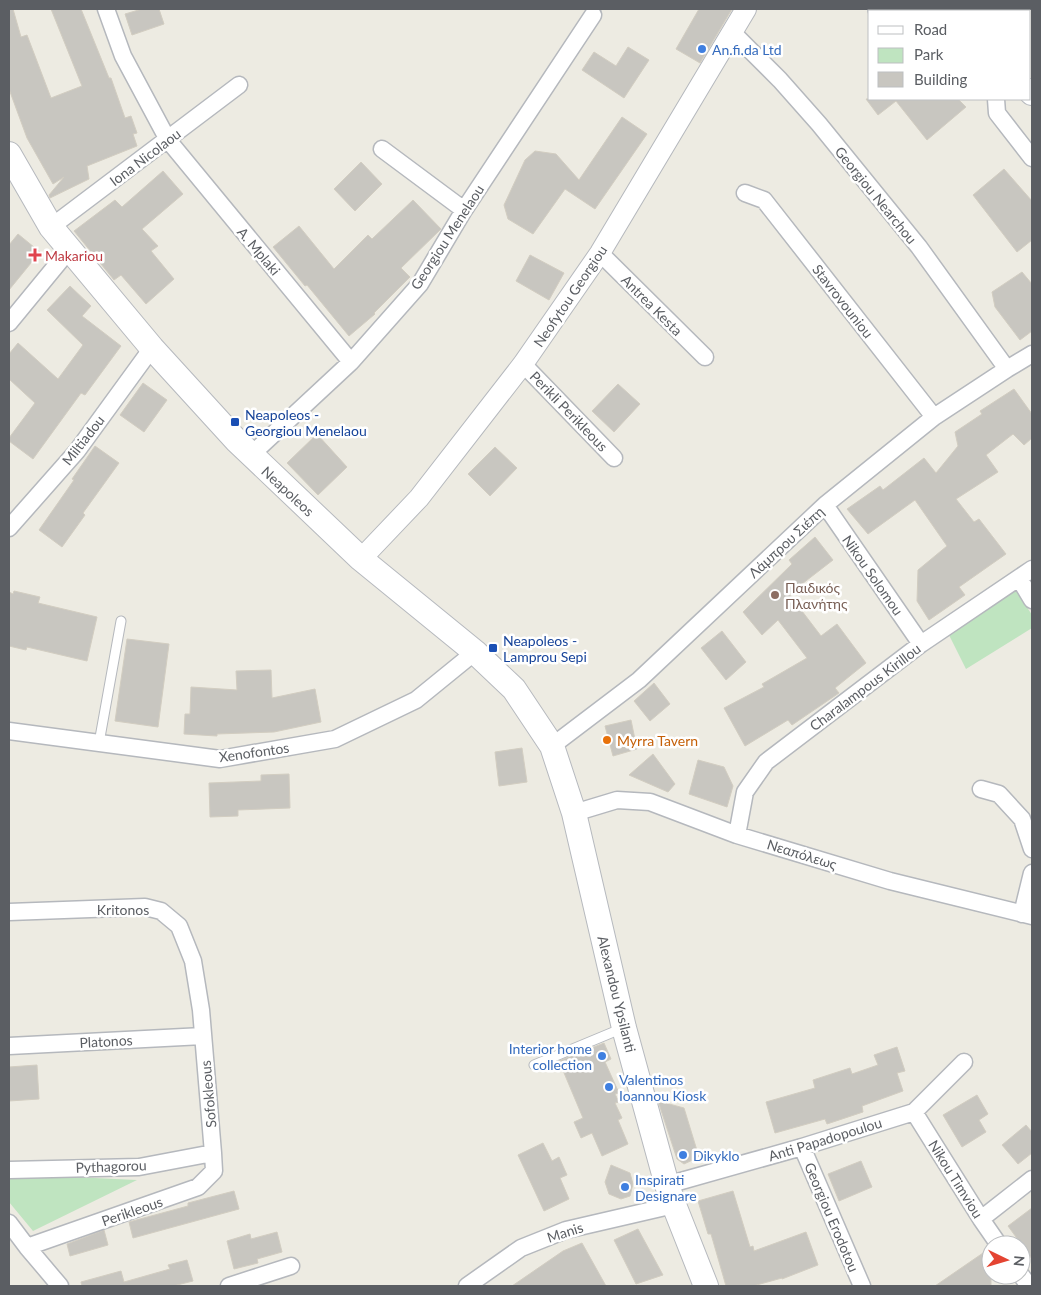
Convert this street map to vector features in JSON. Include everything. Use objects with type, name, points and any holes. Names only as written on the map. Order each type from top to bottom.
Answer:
[{"type":"main road","name":"Neapoleos","points":[[9,154],[51,227],[69,250],[152,348],[236,440],[361,560],[475,652],[514,688],[552,746],[574,813]]},
{"type":"main road","name":"Alexandou Ypsilanti","points":[[574,813],[624,1028],[671,1195],[706,1286]]},
{"type":"street","name":"A. Mplaki","points":[[106,9],[124,56],[168,140],[351,362]]},
{"type":"street","name":"Neofytou Georgiou","points":[[361,560],[419,498],[523,364],[600,253],[746,9]]},
{"type":"street","name":"Georgiou Menelaou","points":[[251,455],[351,362],[420,284],[464,210],[592,15]]},
{"type":"street","name":"Georgiou Nearchou","points":[[732,32],[780,80],[819,124],[919,247],[1008,368]]},
{"type":"street","name":"Iona Nicolaou","points":[[51,227],[239,85]]},
{"type":"street","points":[[996,100],[997,112],[1032,158]]},
{"type":"street","points":[[382,149],[464,210]]},
{"type":"street","name":"Stavrovouniou","points":[[745,193],[764,200],[934,417]]},
{"type":"street","points":[[9,323],[69,250]]},
{"type":"street","name":"Antrea Kesta","points":[[600,253],[705,357]]},
{"type":"street","name":"Miltiadou","points":[[9,528],[77,451],[152,348]]},
{"type":"street","name":"Λάμπρου Σιέπη","points":[[552,746],[639,680],[825,506],[934,417],[1032,354]]},
{"type":"street","name":"Perikli Perikleous","points":[[523,364],[614,458]]},
{"type":"street","name":"Nikou Solomou","points":[[825,506],[921,644]]},
{"type":"street","points":[[1025,574],[1032,600]]},
{"type":"street","name":"Charalampous Kirillou","points":[[737,835],[745,792],[766,762],[921,644],[1025,574]]},
{"type":"street","name":"Xenofontos","points":[[9,731],[220,759],[335,739],[416,700],[475,652]]},
{"type":"street","points":[[980,789],[999,794],[1022,819],[1032,849]]},
{"type":"street","name":"Νεαπόλεως","points":[[574,813],[618,800],[650,802],[737,835],[890,881],[1027,915]]},
{"type":"street","points":[[1027,915],[1032,873]]},
{"type":"street","name":"Kritonos","points":[[9,912],[145,907],[161,910],[179,926],[193,961],[203,1036]]},
{"type":"street","name":"Platonos","points":[[9,1046],[203,1036]]},
{"type":"street","name":"Sofokleous","points":[[203,1036],[213,1153]]},
{"type":"street","name":"Anti Papadopoulou","points":[[671,1195],[802,1147],[914,1112],[964,1062]]},
{"type":"street","name":"Nikou Timviou","points":[[914,1112],[992,1235]]},
{"type":"street","name":"Georgiou Erodotou","points":[[802,1147],[862,1286]]},
{"type":"street","name":"Pythagorou","points":[[9,1170],[139,1167],[213,1153]]},
{"type":"street","name":"Perikleous","points":[[26,1247],[198,1187],[214,1171],[213,1153]]},
{"type":"street","points":[[980,1219],[1032,1179]]},
{"type":"street","name":"Manis","points":[[468,1286],[521,1248],[566,1230],[671,1195]]},
{"type":"street","points":[[9,1223],[26,1247],[60,1286]]},
{"type":"street","points":[[229,1286],[291,1266]]},
{"type":"lane","points":[[99,743],[121,621]]},
{"type":"lane","points":[[534,1065],[624,1028]]},
{"type":"green space","points":[[1016,590],[1032,615],[1032,628],[966,669],[949,635]]},
{"type":"green space","points":[[9,1174],[137,1180],[33,1231],[9,1202]]},
{"type":"building","points":[[9,9],[13,9],[21,37],[27,35],[51,98],[82,86],[51,9],[81,9],[109,78],[111,78],[125,118],[131,116],[137,133],[133,134],[137,146],[87,166],[89,179],[50,198],[49,195],[64,177],[53,184],[27,138],[9,89]]},
{"type":"building","points":[[142,9],[159,9],[164,24],[132,35],[125,14]]},
{"type":"building","points":[[699,9],[732,9],[700,63],[676,49]]},
{"type":"building","points":[[628,47],[649,60],[624,98],[582,70],[594,52],[616,66]]},
{"type":"building","points":[[866,99],[959,100],[966,107],[927,140],[896,101],[878,115]]},
{"type":"building","points":[[622,117],[647,134],[595,209],[565,189],[533,234],[508,219],[504,205],[525,160],[535,151],[556,154],[579,180]]},
{"type":"building","points":[[361,162],[382,184],[355,211],[334,189]]},
{"type":"building","points":[[1004,169],[1032,201],[1032,240],[1017,252],[973,195]]},
{"type":"building","points":[[163,171],[183,194],[142,229],[158,246],[151,251],[174,279],[146,304],[121,275],[114,280],[74,231],[115,200],[122,207]]},
{"type":"building","points":[[413,200],[441,229],[401,268],[410,277],[375,314],[349,336],[273,247],[299,226],[334,269],[368,235],[372,239]]},
{"type":"building","points":[[18,234],[40,252],[9,290],[9,245]]},
{"type":"building","points":[[530,255],[564,273],[549,300],[516,281]]},
{"type":"building","points":[[1022,272],[1032,284],[1032,331],[1020,340],[995,307],[992,292]]},
{"type":"building","points":[[70,286],[91,306],[82,316],[121,346],[85,395],[81,393],[33,459],[9,441],[9,438],[35,403],[9,379],[9,354],[18,343],[58,379],[83,345],[47,310]]},
{"type":"building","points":[[143,383],[167,400],[144,432],[120,415]]},
{"type":"building","points":[[618,384],[640,404],[614,432],[592,411]]},
{"type":"building","points":[[1014,389],[1032,414],[1032,438],[1024,445],[1013,434],[986,455],[998,472],[956,499],[974,522],[979,519],[1006,554],[959,587],[965,595],[929,620],[917,601],[918,570],[947,546],[915,500],[868,534],[847,509],[880,486],[883,490],[924,458],[936,473],[958,446],[955,432],[982,414],[980,411]]},
{"type":"building","points":[[317,434],[347,467],[318,495],[287,463]]},
{"type":"building","points":[[95,446],[119,463],[83,513],[85,515],[62,547],[39,530]]},
{"type":"building","points":[[495,447],[517,468],[490,496],[468,474]]},
{"type":"building","points":[[815,537],[833,560],[789,594],[821,636],[837,624],[866,663],[835,688],[839,693],[792,725],[788,720],[745,746],[724,708],[764,687],[762,684],[807,658],[778,620],[762,635],[743,612],[792,564],[789,560]]},
{"type":"building","points":[[14,591],[40,597],[38,603],[97,617],[87,661],[27,647],[26,650],[9,646],[9,592],[13,594]]},
{"type":"building","points":[[722,631],[746,662],[726,680],[701,648]]},
{"type":"building","points":[[127,639],[169,644],[158,727],[115,721]]},
{"type":"building","points":[[271,670],[272,698],[315,689],[321,722],[274,732],[217,734],[217,736],[184,734],[185,714],[190,714],[191,687],[237,690],[236,671]]},
{"type":"building","points":[[654,683],[670,704],[650,721],[634,701]]},
{"type":"building","points":[[631,720],[637,749],[613,756],[605,726]]},
{"type":"building","points":[[522,748],[527,782],[499,786],[495,752]]},
{"type":"building","points":[[653,754],[675,784],[668,792],[629,775]]},
{"type":"building","points":[[698,760],[724,767],[733,786],[727,807],[689,794]]},
{"type":"building","points":[[289,774],[290,808],[238,810],[238,816],[210,817],[209,783],[261,781],[261,775]]},
{"type":"building","points":[[604,1043],[611,1059],[605,1062],[619,1093],[615,1094],[619,1102],[615,1103],[622,1118],[618,1120],[628,1144],[602,1156],[592,1133],[581,1138],[574,1122],[583,1118],[559,1061]]},
{"type":"building","points":[[897,1047],[905,1071],[897,1073],[903,1091],[862,1106],[863,1112],[827,1124],[825,1119],[775,1133],[766,1102],[815,1088],[813,1080],[850,1068],[852,1074],[878,1065],[874,1055]]},
{"type":"building","points":[[37,1065],[39,1099],[9,1101],[9,1067]]},
{"type":"building","points":[[977,1095],[988,1114],[979,1120],[986,1132],[962,1147],[943,1115]]},
{"type":"building","points":[[658,1101],[684,1108],[699,1157],[684,1164],[677,1159]]},
{"type":"building","points":[[1026,1125],[1032,1132],[1032,1153],[1018,1164],[1002,1145]]},
{"type":"building","points":[[543,1143],[552,1161],[559,1157],[567,1175],[560,1178],[569,1199],[544,1211],[518,1155]]},
{"type":"building","points":[[861,1161],[872,1187],[839,1201],[828,1174]]},
{"type":"building","points":[[611,1165],[630,1173],[633,1184],[630,1196],[621,1199],[609,1194],[605,1182]]},
{"type":"building","points":[[234,1191],[239,1209],[133,1238],[129,1222],[188,1206],[188,1203]]},
{"type":"building","points":[[733,1191],[750,1247],[753,1246],[754,1251],[806,1232],[818,1265],[782,1279],[753,1286],[726,1286],[711,1234],[708,1234],[698,1201]]},
{"type":"building","points":[[1032,1208],[1032,1259],[1031,1235],[1015,1235],[1008,1226]]},
{"type":"building","points":[[638,1229],[663,1275],[636,1284],[614,1240]]},
{"type":"building","points":[[104,1230],[108,1245],[70,1256],[67,1244]]},
{"type":"building","points":[[277,1232],[282,1252],[257,1259],[258,1263],[234,1269],[227,1241],[250,1234],[251,1239]]},
{"type":"building","points":[[582,1243],[606,1286],[512,1286],[563,1251]]},
{"type":"building","points":[[981,1254],[981,1285],[991,1285],[991,1286],[935,1286]]},
{"type":"building","points":[[187,1260],[193,1281],[173,1286],[82,1286],[81,1282],[121,1271],[124,1282],[170,1269],[168,1265]]},
{"type":"place","name":"An.fi.da Ltd","points":[[702,49]]},
{"type":"place","name":"Makariou","points":[[35,255]]},
{"type":"place","name":"Neapoleos - Georgiou Menelaou","points":[[235,422]]},
{"type":"place","name":"Παιδικός Πλανήτης","points":[[775,595]]},
{"type":"place","name":"Neapoleos - Lamprou Sepi","points":[[493,648]]},
{"type":"place","name":"Myrra Tavern","points":[[607,740]]},
{"type":"place","name":"Interior home collection","points":[[602,1056]]},
{"type":"place","name":"Valentinos Ioannou Kiosk","points":[[609,1087]]},
{"type":"place","name":"Dikyklo","points":[[683,1155]]},
{"type":"place","name":"Inspirati Designare","points":[[625,1187]]}]
